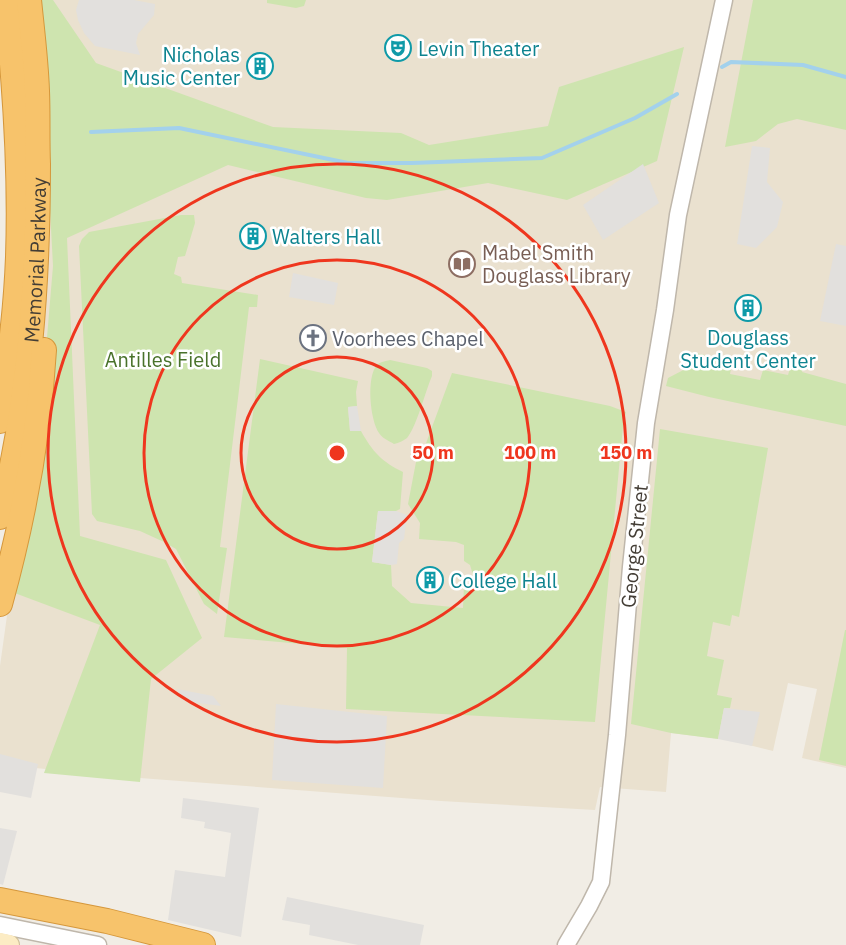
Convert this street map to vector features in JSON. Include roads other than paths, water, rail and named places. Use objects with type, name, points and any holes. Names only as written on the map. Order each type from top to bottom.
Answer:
[{"type":"highway","name":"Memorial Parkway","points":[[0,421],[13,319],[18,237],[16,120],[6,0]]},
{"type":"highway","name":"Memorial Parkway","points":[[0,517],[17,437],[32,319],[37,226],[37,90],[29,0]]},
{"type":"highway","points":[[0,604],[14,556],[26,497],[42,379],[48,260],[48,186],[37,90]]},
{"type":"highway","points":[[0,900],[108,921],[203,945]]},
{"type":"main road","points":[[0,943],[9,945]]},
{"type":"street","name":"George Street","points":[[566,945],[601,882],[646,423],[678,215],[724,0]]},
{"type":"street","points":[[0,925],[98,945]]},
{"type":"waterway","points":[[722,67],[731,62],[803,65],[846,77]]},
{"type":"waterway","points":[[91,132],[179,128],[348,163],[542,158],[635,118],[677,94]]},
{"type":"place","name":"Levin Theater","points":[[398,48]]},
{"type":"place","name":"Nicholas Music Center","points":[[260,66]]},
{"type":"place","name":"Walters Hall","points":[[253,236]]},
{"type":"place","name":"Mabel Smith Douglass Library","points":[[462,264]]},
{"type":"place","name":"Douglass Student Center","points":[[748,308]]},
{"type":"place","name":"Voorhees Chapel","points":[[313,338]]},
{"type":"place","name":"College Hall","points":[[430,580]]},
{"type":"park label","name":"Antilles Field","points":[[163,359]]}]
